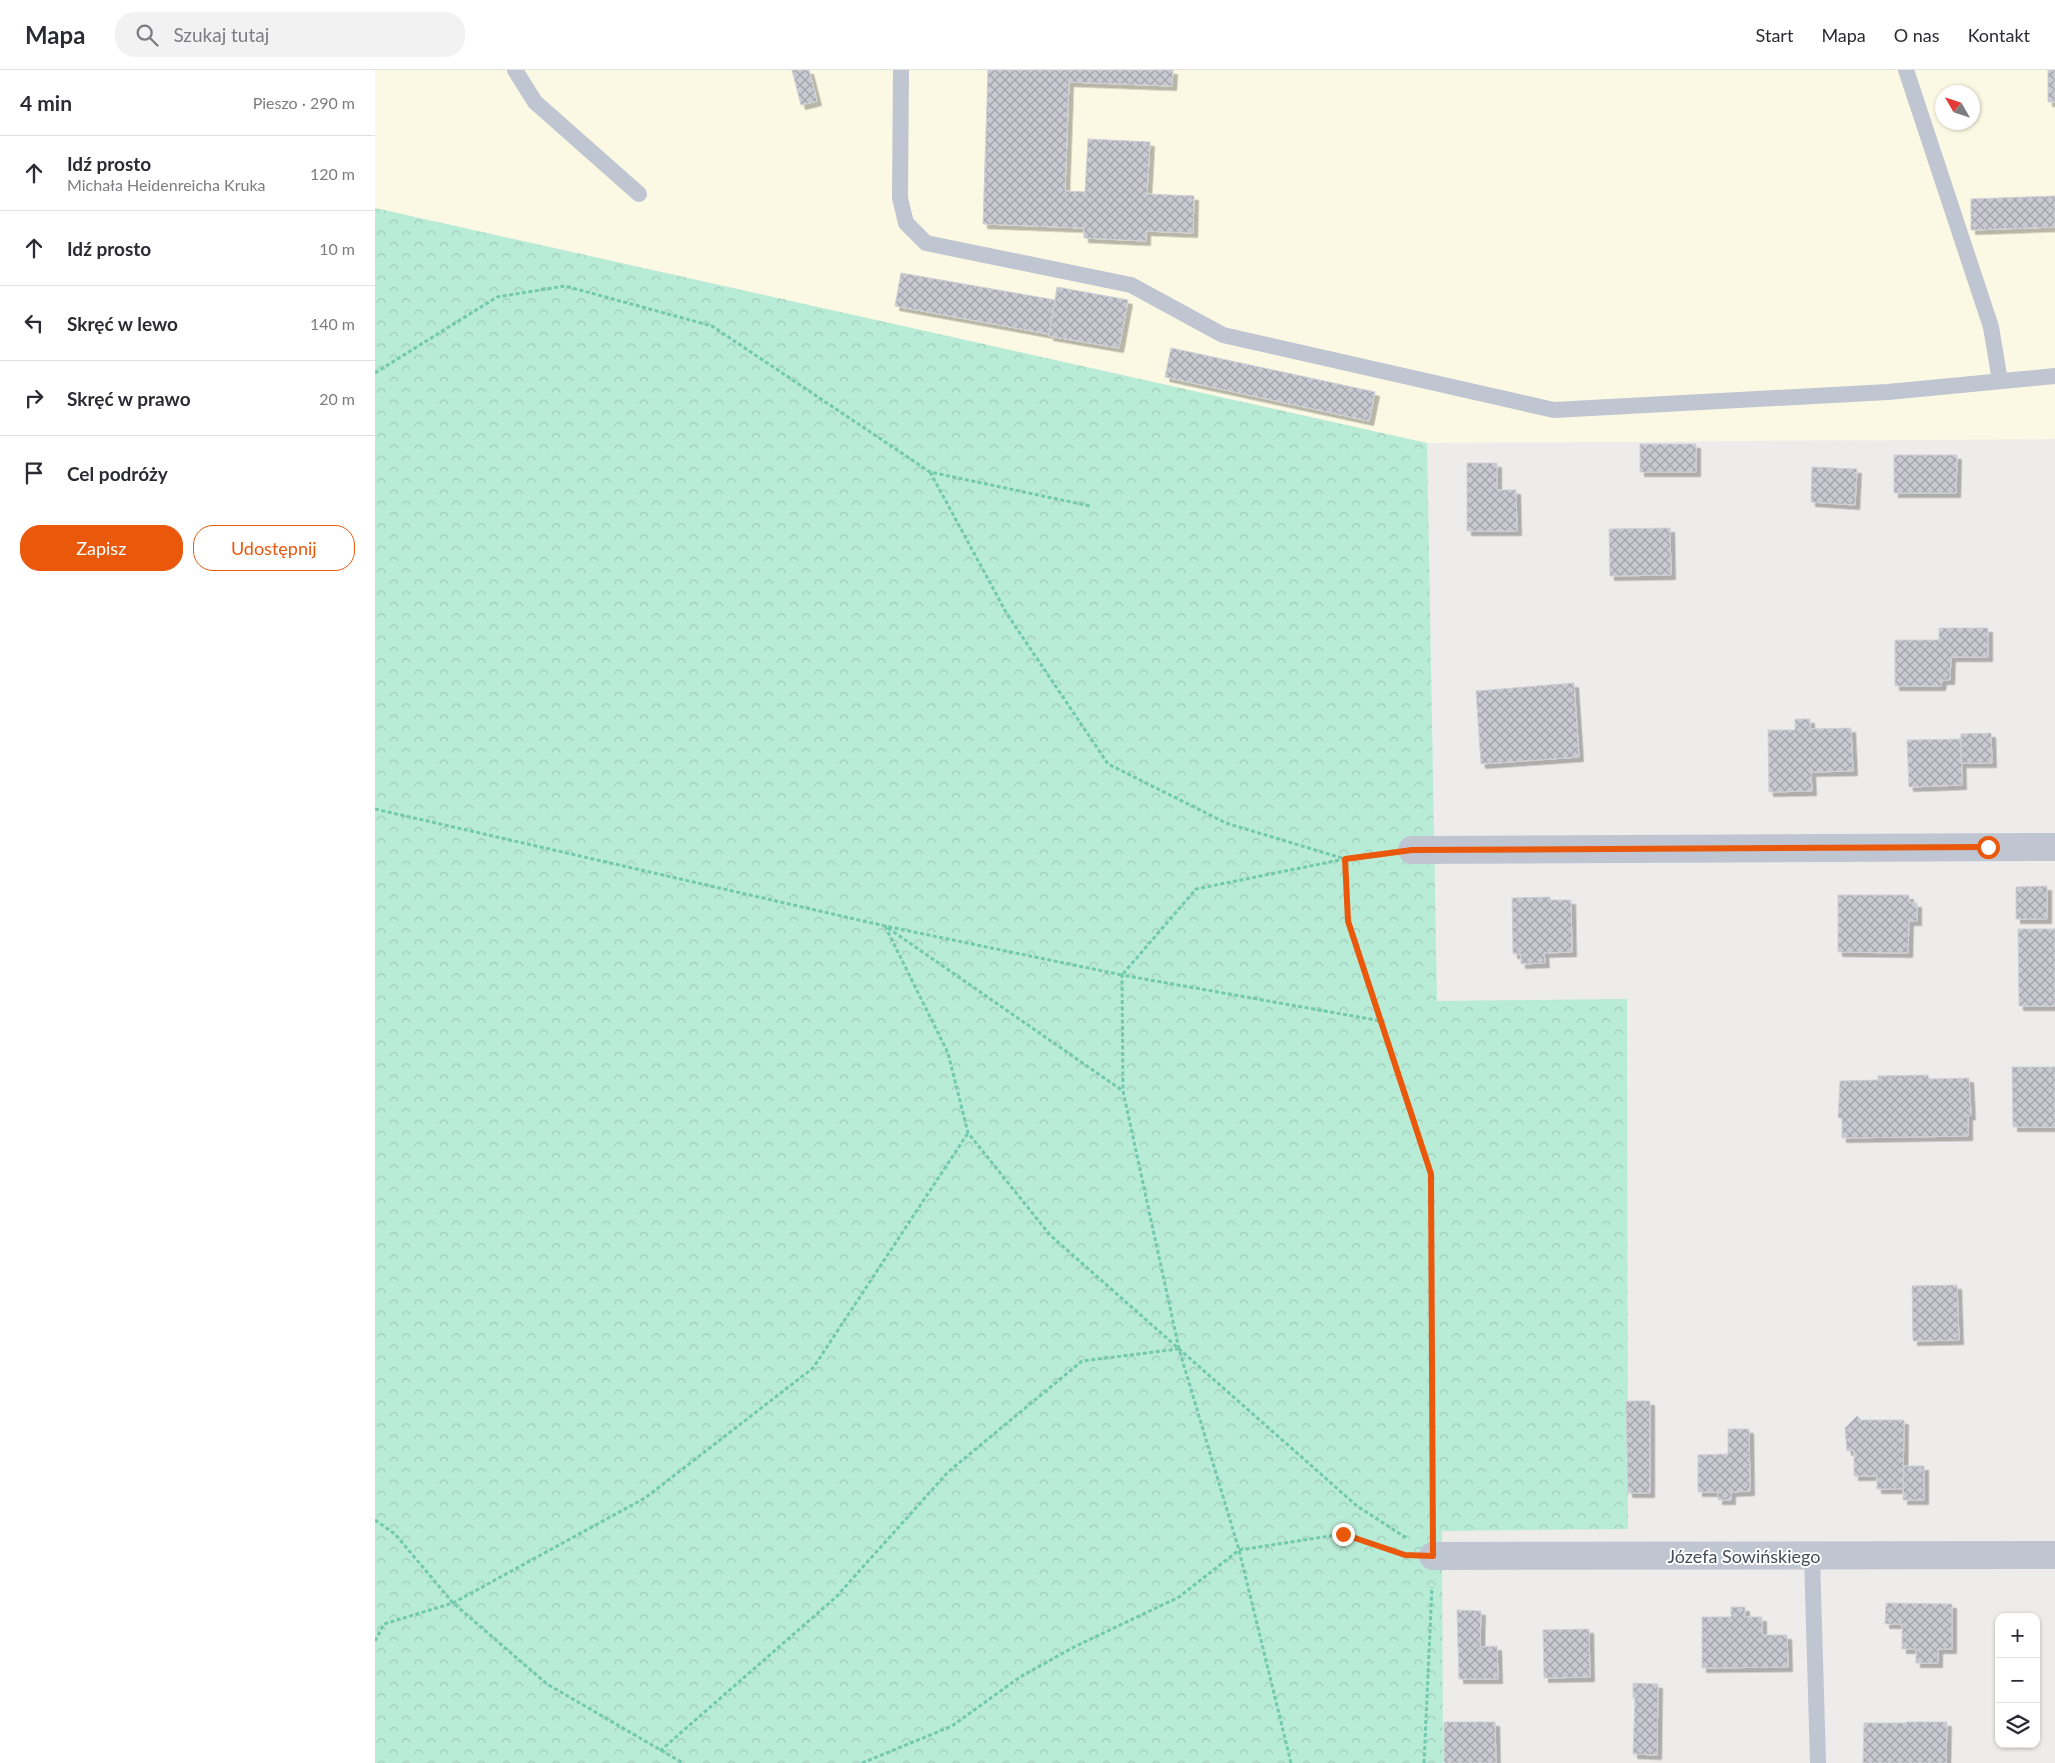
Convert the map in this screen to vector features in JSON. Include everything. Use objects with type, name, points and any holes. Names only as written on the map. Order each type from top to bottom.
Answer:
[{"type":"street","points":[[1412,850],[2055,846]]},
{"type":"street","name":"Józefa Sowińskiego","points":[[1433,1556],[2055,1555]]},
{"type":"lane","points":[[515,70],[535,102],[639,194]]},
{"type":"lane","points":[[901,70],[900,198],[906,224],[926,243],[1131,285],[1223,334],[1554,410],[1888,392],[2055,376]]},
{"type":"lane","points":[[1906,70],[1991,327],[2000,381]]},
{"type":"lane","points":[[1812,1556],[1818,1763]]},
{"type":"path","points":[[375,373],[497,297],[565,286],[712,326],[930,472],[1090,506]]},
{"type":"path","points":[[930,472],[1007,614],[1108,764],[1226,823],[1345,859]]},
{"type":"path","points":[[375,809],[885,926],[1122,975],[1381,1022]]},
{"type":"path","points":[[1291,1763],[1239,1550],[1179,1349],[1123,1092],[1122,975],[1196,888],[1345,859],[1412,850]]},
{"type":"path","points":[[1345,859],[1348,921],[1431,1174],[1433,1556],[1424,1763]]},
{"type":"path","points":[[885,926],[1123,1092]]},
{"type":"path","points":[[885,926],[948,1054],[968,1133],[1050,1235],[1357,1506],[1433,1556]]},
{"type":"path","points":[[375,1641],[384,1624],[453,1603],[645,1498],[813,1368],[968,1133]]},
{"type":"path","points":[[660,1751],[835,1597],[948,1472],[1082,1361],[1179,1349]]},
{"type":"path","points":[[375,1520],[395,1534],[453,1603],[547,1684],[683,1763]]},
{"type":"path","points":[[862,1763],[952,1726],[1027,1673],[1073,1647],[1179,1597],[1239,1550],[1343,1534],[1405,1555],[1433,1556]]},
{"type":"shaded area","points":[[375,70],[2055,70],[2055,439],[1427,443],[375,208]]},
{"type":"green space","points":[[375,208],[1427,443],[1437,1001],[1627,999],[1628,1529],[1442,1531],[1443,1763],[375,1763]]},
{"type":"building","points":[[792,70],[809,70],[817,101],[801,105]]},
{"type":"building","points":[[988,70],[1173,70],[1172,86],[1069,82],[1065,191],[1085,192],[1088,139],[1150,142],[1147,194],[1194,196],[1193,233],[1146,231],[1146,241],[1084,238],[1084,228],[983,224]]},
{"type":"building","points":[[2048,70],[2055,70],[2055,102],[2048,102]]},
{"type":"building","points":[[2055,196],[2055,227],[1971,230],[1971,199]]},
{"type":"building","points":[[901,273],[1055,300],[1049,334],[895,306]]},
{"type":"building","points":[[1057,287],[1128,300],[1119,348],[1049,336]]},
{"type":"building","points":[[1171,348],[1375,392],[1369,421],[1165,377]]},
{"type":"building","points":[[1640,444],[1696,444],[1696,472],[1640,472]]},
{"type":"building","points":[[1894,455],[1957,455],[1956,493],[1894,493]]},
{"type":"building","points":[[1467,463],[1497,463],[1497,490],[1516,490],[1517,531],[1467,531]]},
{"type":"building","points":[[1812,467],[1857,469],[1855,505],[1811,502]]},
{"type":"building","points":[[1670,528],[1671,575],[1610,576],[1609,529]]},
{"type":"building","points":[[1939,628],[1988,628],[1988,657],[1951,657],[1950,680],[1942,680],[1941,686],[1895,686],[1895,640],[1939,640]]},
{"type":"building","points":[[1574,683],[1579,757],[1481,764],[1476,691]]},
{"type":"building","points":[[1795,719],[1810,719],[1810,729],[1851,728],[1853,771],[1811,772],[1812,791],[1769,792],[1768,730],[1795,730]]},
{"type":"building","points":[[1991,733],[1992,763],[1961,763],[1961,734]]},
{"type":"building","points":[[1961,739],[1962,785],[1909,787],[1907,740]]},
{"type":"building","points":[[2047,886],[2047,919],[2016,919],[2016,887]]},
{"type":"building","points":[[1838,895],[1909,895],[1909,903],[1917,903],[1917,921],[1909,921],[1908,953],[1838,952]]},
{"type":"building","points":[[1550,897],[1550,900],[1571,900],[1572,952],[1544,953],[1545,963],[1521,964],[1521,954],[1513,954],[1512,898]]},
{"type":"building","points":[[2018,929],[2055,929],[2055,1006],[2019,1006]]},
{"type":"building","points":[[2012,1067],[2055,1067],[2055,1127],[2013,1127]]},
{"type":"building","points":[[1928,1075],[1929,1079],[1969,1078],[1971,1115],[1968,1116],[1968,1136],[1842,1138],[1842,1118],[1838,1118],[1840,1081],[1878,1080],[1878,1076]]},
{"type":"building","points":[[1957,1285],[1959,1340],[1913,1341],[1912,1286]]},
{"type":"building","points":[[1626,1401],[1650,1401],[1650,1493],[1628,1493]]},
{"type":"building","points":[[1857,1416],[1861,1420],[1904,1420],[1903,1489],[1877,1489],[1877,1476],[1854,1476],[1854,1450],[1847,1451],[1845,1428]]},
{"type":"building","points":[[1728,1429],[1749,1429],[1750,1491],[1731,1492],[1731,1500],[1718,1500],[1718,1492],[1698,1492],[1698,1455],[1728,1454]]},
{"type":"building","points":[[1904,1466],[1924,1466],[1924,1500],[1903,1500]]},
{"type":"building","points":[[1886,1603],[1952,1604],[1952,1649],[1938,1649],[1938,1663],[1916,1663],[1916,1649],[1902,1649],[1902,1624],[1885,1624]]},
{"type":"building","points":[[1731,1607],[1745,1607],[1745,1617],[1762,1617],[1762,1635],[1787,1635],[1788,1667],[1702,1668],[1702,1617],[1731,1617]]},
{"type":"building","points":[[1457,1610],[1481,1611],[1480,1647],[1497,1646],[1498,1679],[1459,1679]]},
{"type":"building","points":[[1589,1629],[1590,1677],[1544,1678],[1543,1630]]},
{"type":"building","points":[[1633,1683],[1658,1684],[1657,1755],[1633,1754],[1635,1698],[1633,1698]]},
{"type":"building","points":[[1444,1722],[1495,1722],[1496,1763],[1444,1763]]},
{"type":"building","points":[[1947,1722],[1946,1763],[1863,1763],[1864,1723]]},
{"type":"route","points":[[1343,1534],[1405,1555],[1433,1556],[1431,1174],[1348,921],[1345,859],[1412,850],[1988,847]]}]
